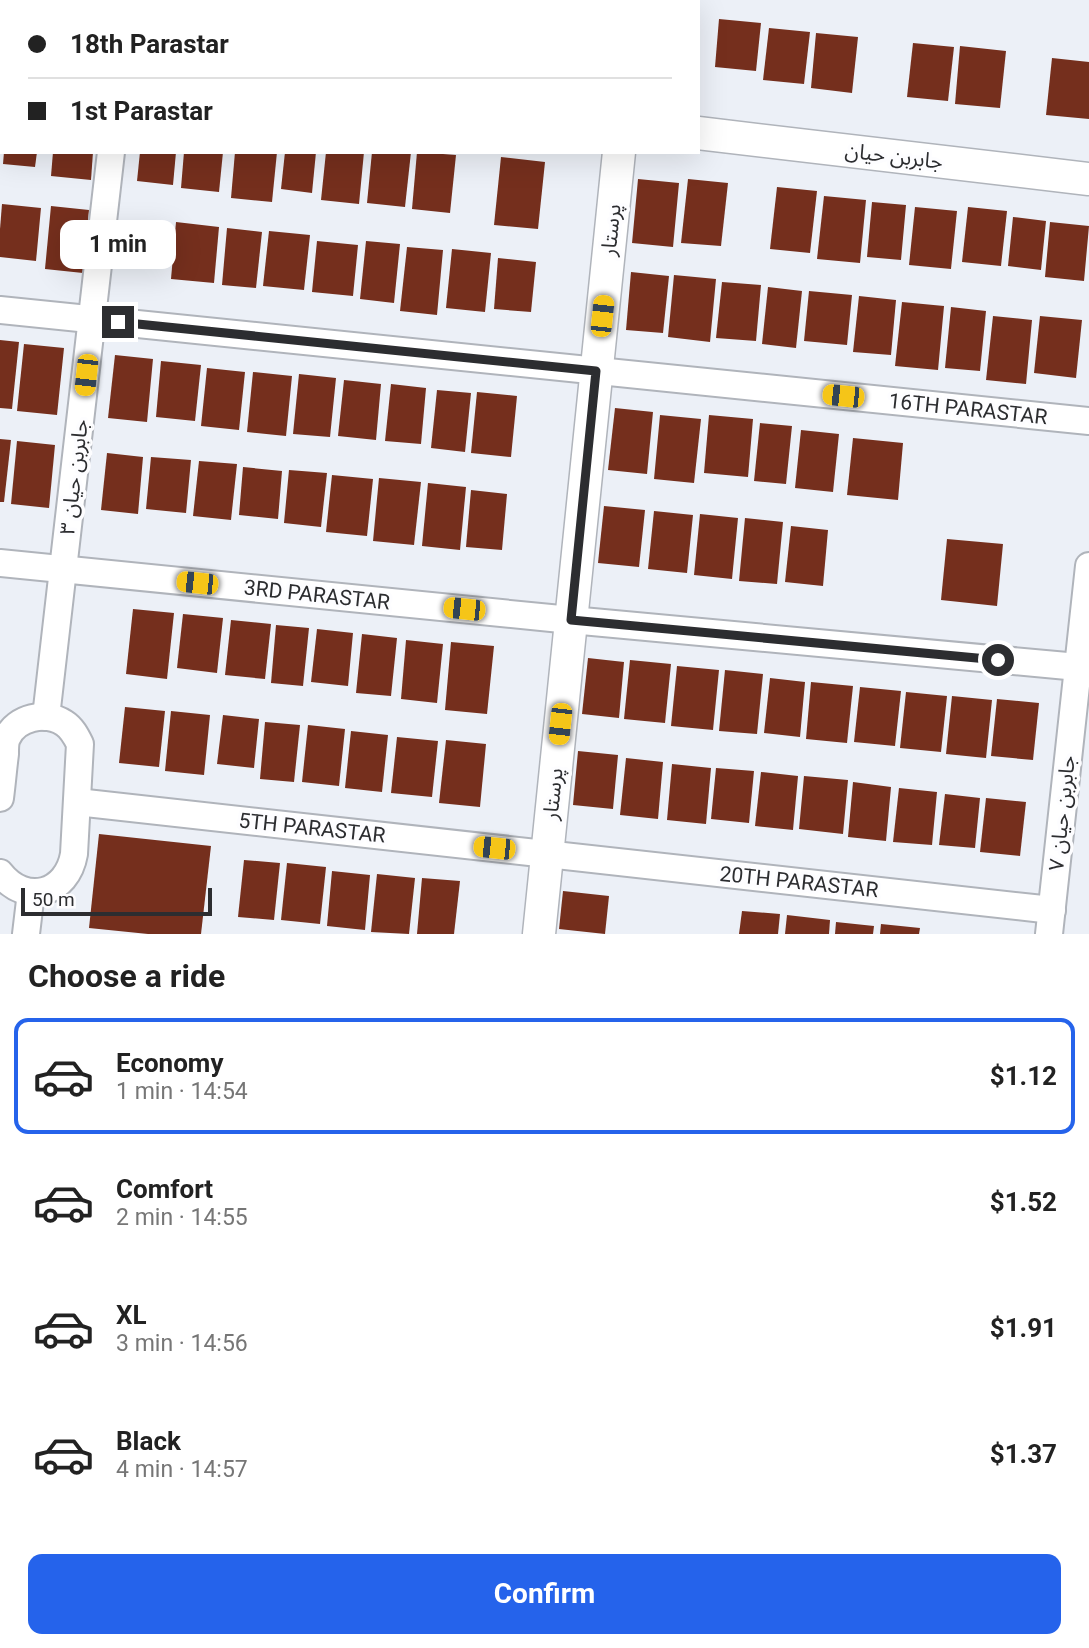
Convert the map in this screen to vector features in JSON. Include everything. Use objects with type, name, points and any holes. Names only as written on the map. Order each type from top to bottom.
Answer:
[{"type":"street","name":"جابربن حیان","points":[[700,133],[1089,179]]},
{"type":"street","name":"جابربن حیان ۳","points":[[46,717],[111,154]]},
{"type":"street","name":"پرستار","points":[[539,934],[619,154]]},
{"type":"street","name":"16TH PARASTAR","points":[[0,310],[1089,421]]},
{"type":"street","name":"3RD PARASTAR","points":[[0,563],[1078,667]]},
{"type":"street","name":"جابربن حیان ۷","points":[[1050,922],[1089,566]]},
{"type":"street","points":[[0,798],[6,738],[15,727],[39,716],[65,723],[80,744],[72,867],[65,878],[44,891],[18,889],[0,873]]},
{"type":"street","name":"5TH PARASTAR","points":[[77,802],[547,854]]},
{"type":"street","name":"20TH PARASTAR","points":[[547,854],[1050,922]]},
{"type":"street","points":[[26,934],[31,892]]},
{"type":"building","points":[[719,19],[761,23],[756,71],[715,67]]},
{"type":"building","points":[[769,28],[810,32],[804,84],[763,80]]},
{"type":"building","points":[[816,33],[858,37],[852,93],[811,88]]},
{"type":"building","points":[[913,43],[954,47],[948,101],[907,97]]},
{"type":"building","points":[[960,46],[1006,51],[1000,108],[955,104]]},
{"type":"building","points":[[1052,58],[1089,62],[1089,119],[1046,115]]},
{"type":"building","points":[[4,154],[37,154],[35,167],[3,164]]},
{"type":"building","points":[[53,154],[93,154],[91,180],[51,176]]},
{"type":"building","points":[[140,154],[176,154],[173,185],[137,181]]},
{"type":"building","points":[[184,154],[223,154],[219,192],[181,188]]},
{"type":"building","points":[[235,154],[277,154],[272,202],[231,198]]},
{"type":"building","points":[[285,154],[316,154],[312,193],[281,189]]},
{"type":"building","points":[[326,154],[364,154],[359,204],[321,200]]},
{"type":"building","points":[[372,154],[411,154],[405,207],[367,203]]},
{"type":"building","points":[[417,154],[456,155],[450,213],[412,209]]},
{"type":"building","points":[[501,157],[545,162],[538,229],[494,225]]},
{"type":"building","points":[[638,179],[679,183],[673,247],[632,243]]},
{"type":"building","points":[[688,179],[728,183],[721,246],[681,243]]},
{"type":"building","points":[[777,187],[817,191],[810,253],[770,249]]},
{"type":"building","points":[[824,196],[866,200],[860,263],[817,259]]},
{"type":"building","points":[[872,202],[906,205],[901,260],[867,257]]},
{"type":"building","points":[[2,204],[41,208],[36,261],[0,257]]},
{"type":"building","points":[[51,206],[89,210],[83,273],[45,269]]},
{"type":"building","points":[[915,207],[957,211],[951,269],[909,265]]},
{"type":"building","points":[[968,207],[1007,211],[1001,266],[962,262]]},
{"type":"building","points":[[1013,217],[1046,221],[1041,270],[1008,266]]},
{"type":"building","points":[[176,222],[219,227],[214,283],[171,279]]},
{"type":"building","points":[[1050,222],[1089,226],[1084,281],[1045,277]]},
{"type":"building","points":[[227,228],[262,232],[256,288],[222,285]]},
{"type":"building","points":[[269,231],[310,235],[304,290],[263,286]]},
{"type":"building","points":[[317,241],[358,245],[353,296],[312,292]]},
{"type":"building","points":[[366,241],[400,244],[394,303],[360,299]]},
{"type":"building","points":[[407,247],[443,250],[437,315],[400,311]]},
{"type":"building","points":[[452,249],[491,253],[485,312],[446,308]]},
{"type":"building","points":[[498,258],[536,262],[531,312],[494,309]]},
{"type":"building","points":[[631,272],[669,276],[663,333],[626,330]]},
{"type":"building","points":[[674,275],[716,279],[710,342],[668,337]]},
{"type":"building","points":[[722,282],[761,285],[756,341],[716,338]]},
{"type":"building","points":[[768,287],[802,291],[796,348],[762,344]]},
{"type":"building","points":[[809,291],[852,295],[847,345],[804,341]]},
{"type":"building","points":[[859,296],[896,300],[891,355],[853,352]]},
{"type":"building","points":[[902,302],[944,306],[938,370],[895,366]]},
{"type":"building","points":[[951,307],[986,311],[980,371],[945,368]]},
{"type":"building","points":[[993,316],[1032,320],[1026,384],[986,380]]},
{"type":"building","points":[[1040,316],[1082,320],[1076,378],[1034,373]]},
{"type":"building","points":[[0,340],[19,342],[12,409],[0,408]]},
{"type":"building","points":[[24,344],[64,348],[57,415],[17,411]]},
{"type":"building","points":[[115,355],[153,359],[147,422],[108,418]]},
{"type":"building","points":[[161,361],[201,365],[195,421],[156,417]]},
{"type":"building","points":[[207,368],[245,372],[239,430],[201,426]]},
{"type":"building","points":[[253,372],[292,376],[286,436],[247,432]]},
{"type":"building","points":[[299,374],[336,378],[330,437],[293,434]]},
{"type":"building","points":[[344,380],[381,384],[376,440],[338,436]]},
{"type":"building","points":[[391,384],[426,388],[421,444],[385,441]]},
{"type":"building","points":[[437,390],[471,393],[465,452],[431,448]]},
{"type":"building","points":[[477,392],[517,396],[511,457],[471,453]]},
{"type":"building","points":[[615,408],[653,412],[647,474],[608,470]]},
{"type":"building","points":[[660,415],[701,419],[694,483],[654,479]]},
{"type":"building","points":[[709,415],[753,419],[748,477],[704,473]]},
{"type":"building","points":[[760,423],[792,426],[786,484],[754,481]]},
{"type":"building","points":[[801,430],[839,434],[833,492],[795,488]]},
{"type":"building","points":[[853,438],[903,443],[898,500],[847,495]]},
{"type":"building","points":[[0,439],[11,440],[4,502],[0,502]]},
{"type":"building","points":[[17,441],[55,445],[49,508],[11,504]]},
{"type":"building","points":[[107,453],[143,457],[138,514],[101,510]]},
{"type":"building","points":[[151,457],[191,460],[186,513],[146,509]]},
{"type":"building","points":[[199,461],[237,464],[231,520],[193,516]]},
{"type":"building","points":[[243,467],[282,471],[278,519],[239,515]]},
{"type":"building","points":[[289,470],[327,473],[321,527],[284,523]]},
{"type":"building","points":[[332,475],[373,479],[367,536],[326,532]]},
{"type":"building","points":[[379,478],[421,482],[414,545],[373,541]]},
{"type":"building","points":[[428,483],[466,487],[460,550],[422,546]]},
{"type":"building","points":[[471,490],[507,494],[502,550],[466,547]]},
{"type":"building","points":[[604,506],[645,510],[639,567],[598,563]]},
{"type":"building","points":[[654,511],[693,515],[687,573],[648,569]]},
{"type":"building","points":[[700,514],[738,518],[732,579],[694,575]]},
{"type":"building","points":[[745,518],[783,522],[777,584],[739,581]]},
{"type":"building","points":[[791,526],[828,530],[823,586],[785,582]]},
{"type":"building","points":[[947,539],[1003,544],[997,606],[941,600]]},
{"type":"building","points":[[133,609],[174,613],[167,679],[126,674]]},
{"type":"building","points":[[183,614],[223,618],[217,673],[177,668]]},
{"type":"building","points":[[231,620],[271,624],[265,679],[225,675]]},
{"type":"building","points":[[276,625],[309,628],[303,686],[271,683]]},
{"type":"building","points":[[317,629],[353,633],[348,686],[311,682]]},
{"type":"building","points":[[362,634],[397,638],[391,696],[356,693]]},
{"type":"building","points":[[406,640],[443,644],[437,703],[401,699]]},
{"type":"building","points":[[451,642],[494,646],[487,714],[445,710]]},
{"type":"building","points":[[588,658],[624,662],[619,718],[582,714]]},
{"type":"building","points":[[630,660],[671,664],[665,723],[624,719]]},
{"type":"building","points":[[677,666],[719,670],[713,730],[671,726]]},
{"type":"building","points":[[725,670],[763,674],[757,734],[719,731]]},
{"type":"building","points":[[770,678],[805,682],[800,737],[764,733]]},
{"type":"building","points":[[811,682],[853,686],[847,743],[806,739]]},
{"type":"building","points":[[860,687],[901,691],[895,746],[854,742]]},
{"type":"building","points":[[906,692],[947,696],[941,752],[900,748]]},
{"type":"building","points":[[952,696],[992,700],[986,758],[946,754]]},
{"type":"building","points":[[997,699],[1039,703],[1033,760],[991,756]]},
{"type":"building","points":[[125,707],[165,711],[159,767],[119,763]]},
{"type":"building","points":[[171,711],[210,715],[204,775],[165,771]]},
{"type":"building","points":[[223,715],[259,719],[254,768],[217,764]]},
{"type":"building","points":[[265,722],[300,725],[294,782],[260,779]]},
{"type":"building","points":[[308,725],[345,729],[339,786],[302,782]]},
{"type":"building","points":[[351,731],[388,735],[382,792],[345,788]]},
{"type":"building","points":[[397,737],[438,741],[432,797],[391,793]]},
{"type":"building","points":[[446,740],[486,744],[480,807],[439,803]]},
{"type":"building","points":[[578,751],[618,755],[613,809],[573,805]]},
{"type":"building","points":[[626,758],[663,762],[658,819],[620,815]]},
{"type":"building","points":[[672,764],[711,768],[706,824],[667,820]]},
{"type":"building","points":[[716,768],[754,771],[749,823],[711,819]]},
{"type":"building","points":[[761,772],[798,776],[793,830],[755,826]]},
{"type":"building","points":[[804,776],[848,780],[843,834],[799,829]]},
{"type":"building","points":[[853,782],[891,787],[886,841],[848,837]]},
{"type":"building","points":[[899,788],[937,792],[932,845],[893,842]]},
{"type":"building","points":[[945,794],[980,798],[975,848],[939,845]]},
{"type":"building","points":[[986,798],[1026,802],[1020,856],[980,852]]},
{"type":"building","points":[[99,834],[211,846],[201,934],[148,934],[89,928]]},
{"type":"building","points":[[244,860],[280,863],[274,920],[238,917]]},
{"type":"building","points":[[287,863],[326,867],[320,924],[281,920]]},
{"type":"building","points":[[332,871],[370,875],[365,930],[327,926]]},
{"type":"building","points":[[377,874],[415,878],[409,934],[371,932]]},
{"type":"building","points":[[422,878],[460,881],[454,934],[417,934]]},
{"type":"building","points":[[563,891],[609,896],[605,934],[559,929]]},
{"type":"building","points":[[742,911],[780,914],[778,934],[739,934]]},
{"type":"building","points":[[787,915],[830,920],[829,934],[785,934]]},
{"type":"building","points":[[836,922],[874,926],[873,934],[835,934]]},
{"type":"building","points":[[881,924],[920,928],[919,934],[880,934]]},
{"type":"route","points":[[118,322],[596,371],[571,620],[998,660]]}]
